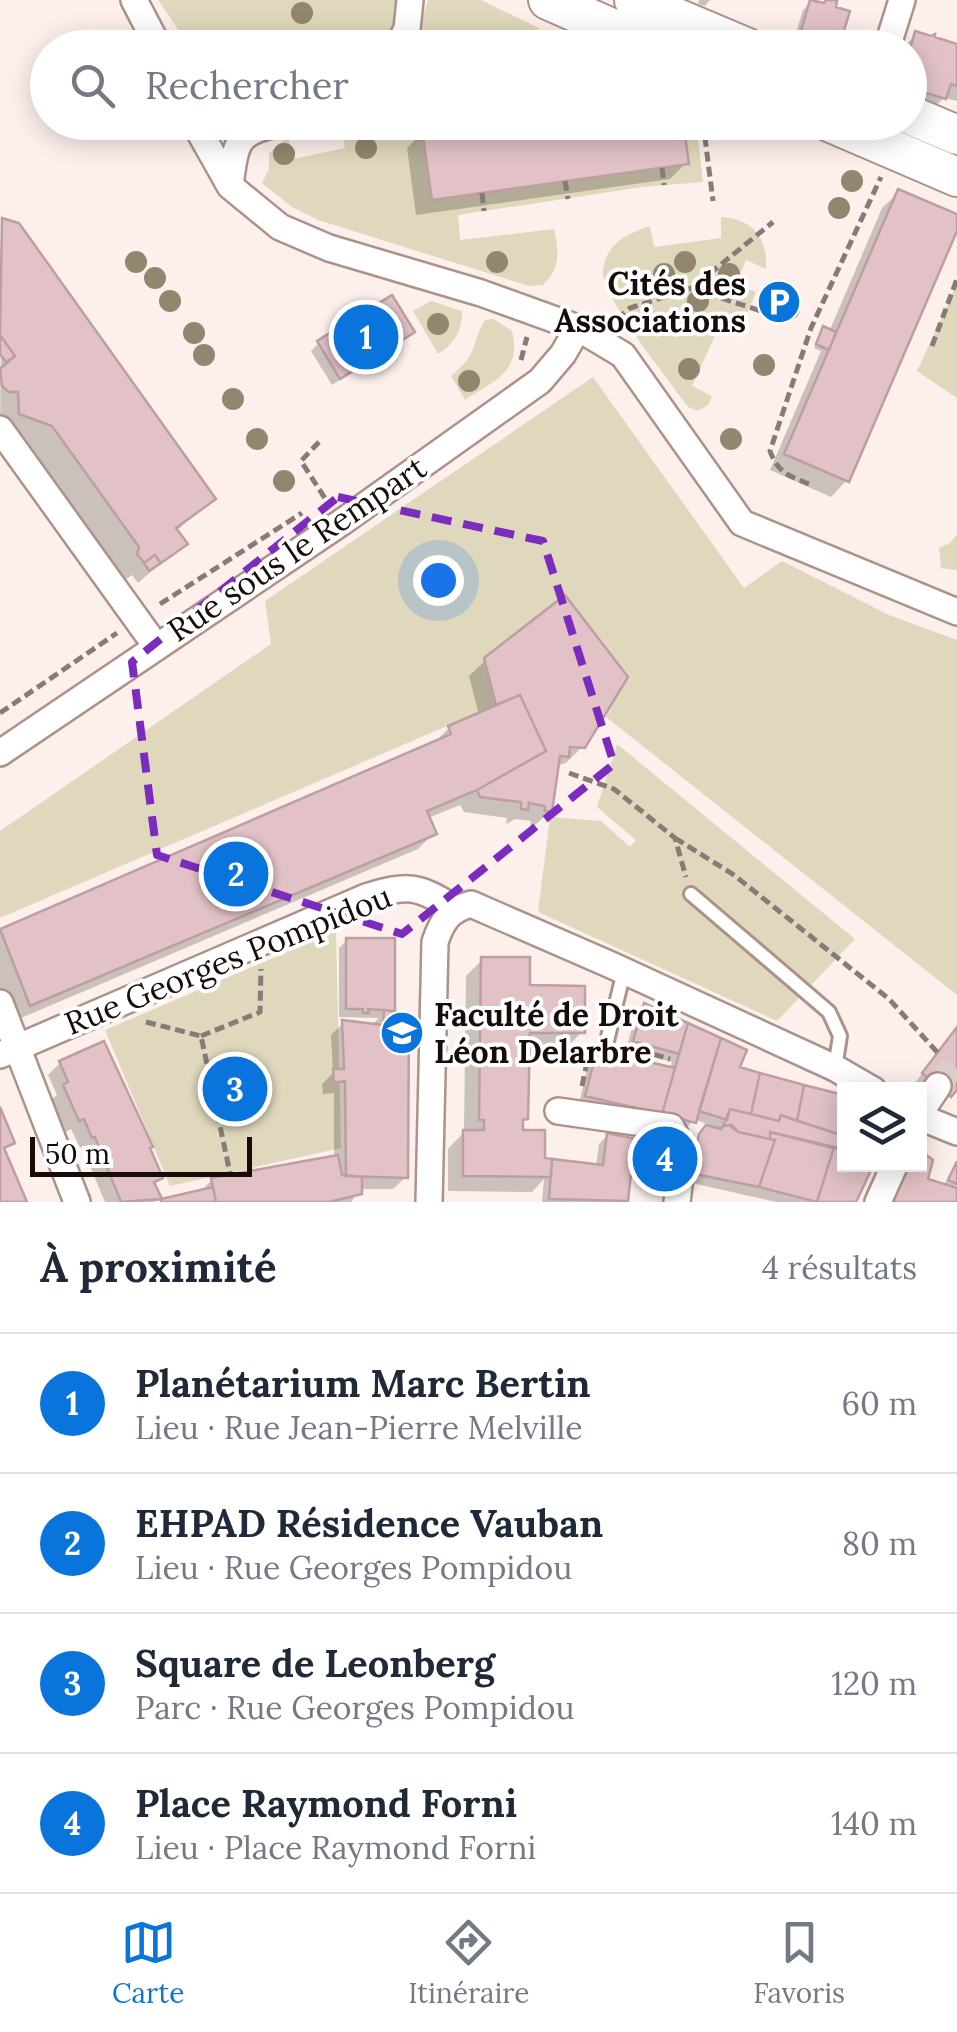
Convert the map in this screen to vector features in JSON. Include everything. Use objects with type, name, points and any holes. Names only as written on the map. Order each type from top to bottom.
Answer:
[{"type":"main road","points":[[548,0],[617,30]]},
{"type":"main road","points":[[634,0],[702,30]]},
{"type":"main road","points":[[927,123],[957,136]]},
{"type":"main road","points":[[870,140],[957,177]]},
{"type":"street","points":[[134,0],[150,30]]},
{"type":"street","points":[[406,30],[410,0]]},
{"type":"street","points":[[892,30],[902,0]]},
{"type":"street","points":[[204,140],[230,186],[280,226],[329,248],[481,294],[586,332],[622,355],[742,523],[957,612]]},
{"type":"street","points":[[230,186],[235,147],[242,140]]},
{"type":"street","name":"Rue sous le Rempart","points":[[0,753],[342,522],[540,381],[586,332]]},
{"type":"street","points":[[0,428],[156,646]]},
{"type":"street","name":"Rue Georges Pompidou","points":[[9,1051],[398,887],[426,890],[455,908],[471,904],[859,1082]]},
{"type":"street","points":[[430,1202],[435,942],[442,922],[455,908]]},
{"type":"street","points":[[0,1002],[9,1051],[77,1202]]},
{"type":"street","points":[[927,1104],[938,1086]]},
{"type":"street","points":[[558,1110],[671,1127],[680,1142],[682,1164],[676,1202]]},
{"type":"street","points":[[927,1118],[957,1132]]},
{"type":"street","points":[[878,1202],[891,1172]]},
{"type":"lane","points":[[691,894],[829,1012],[840,1036],[835,1068]]},
{"type":"lane","points":[[607,1041],[624,971]]},
{"type":"path","points":[[706,140],[714,201]]},
{"type":"path","points":[[809,484],[784,475],[775,466],[770,451],[811,328],[895,151]]},
{"type":"path","points":[[662,168],[664,185]]},
{"type":"path","points":[[565,181],[568,198]]},
{"type":"path","points":[[482,193],[484,211]]},
{"type":"path","points":[[586,332],[630,308],[692,288],[773,222]]},
{"type":"path","points":[[932,346],[957,279]]},
{"type":"path","points":[[692,288],[761,312]]},
{"type":"path","points":[[517,371],[539,315]]},
{"type":"path","points":[[315,483],[301,461],[319,442]]},
{"type":"path","points":[[0,713],[288,520],[340,497]]},
{"type":"path","points":[[569,774],[614,789],[675,838],[734,875],[889,999],[938,1053]]},
{"type":"path","points":[[675,838],[691,894]]},
{"type":"path","points":[[102,1011],[201,1036],[260,1012],[261,942]]},
{"type":"path","points":[[201,1036],[230,1173]]},
{"type":"path","points":[[607,1041],[670,1059]]},
{"type":"highlighted area","points":[[338,497],[543,541],[614,764],[402,934],[157,855],[132,662]]},
{"type":"shaded area","points":[[158,0],[399,0],[394,30],[179,30]]},
{"type":"shaded area","points":[[428,0],[481,0],[539,28],[538,30],[418,30]]},
{"type":"shaded area","points":[[284,140],[289,140],[293,159],[345,148],[344,140],[698,140],[703,182],[642,187],[458,215],[460,240],[554,229],[557,252],[553,272],[543,285],[529,286],[318,220],[292,207],[262,183],[269,169],[269,153]]},
{"type":"shaded area","points":[[721,217],[742,222],[756,232],[764,248],[766,269],[746,260],[736,284],[756,292],[744,321],[725,314],[692,386],[712,396],[708,405],[698,411],[688,407],[638,339],[613,299],[603,271],[608,253],[633,232],[650,226],[654,247],[721,238]]},
{"type":"shaded area","points":[[957,284],[957,398],[917,371]]},
{"type":"shaded area","points":[[431,301],[462,311],[456,336],[438,354],[413,311]]},
{"type":"shaded area","points":[[494,319],[512,331],[513,356],[504,373],[465,400],[451,376],[471,354],[485,320]]},
{"type":"shaded area","points":[[593,377],[744,588],[782,561],[889,615],[957,640],[957,995],[606,717],[628,677],[484,658],[496,705],[0,918],[0,831],[271,644],[265,601]]},
{"type":"shaded area","points":[[957,534],[957,570],[941,568],[939,548]]},
{"type":"shaded area","points":[[617,744],[855,939],[777,1021],[538,912],[550,817],[601,821],[630,847],[636,840],[597,807]]},
{"type":"shaded area","points":[[336,931],[341,1148],[170,1186],[105,1030]]},
{"type":"building","points":[[810,0],[834,0],[836,7],[850,11],[844,30],[801,30]]},
{"type":"building","points":[[935,34],[957,44],[957,86],[951,84],[946,99],[927,93],[927,35]]},
{"type":"building","points":[[423,140],[686,140],[689,164],[432,200]]},
{"type":"building","points":[[898,189],[957,214],[957,231],[849,482],[784,454]]},
{"type":"building","points":[[2,218],[19,223],[216,499],[176,528],[188,544],[161,563],[155,555],[144,563],[137,554],[139,547],[52,426],[19,414],[18,392],[9,392],[2,386],[0,369],[15,356],[0,335]]},
{"type":"building","points":[[392,295],[415,332],[340,379],[317,341]]},
{"type":"building","points":[[823,326],[836,332],[829,350],[816,344]]},
{"type":"building","points":[[0,335],[15,356],[6,362],[0,354]]},
{"type":"building","points":[[155,555],[161,563],[149,571],[144,563]]},
{"type":"building","points":[[565,595],[628,677],[585,748],[570,747],[569,757],[560,756],[552,812],[545,811],[545,806],[529,803],[528,810],[521,809],[521,802],[480,797],[477,790],[546,751],[520,695],[496,705],[484,658]]},
{"type":"building","points":[[520,695],[546,751],[477,790],[427,811],[437,834],[30,1006],[0,929],[451,734],[448,726]]},
{"type":"building","points":[[346,938],[395,938],[395,1011],[368,1009],[369,1013],[363,1013],[363,1009],[346,1009]]},
{"type":"building","points":[[481,957],[530,957],[530,985],[585,986],[585,1033],[530,1033],[528,1119],[523,1120],[523,1130],[545,1130],[545,1158],[552,1159],[551,1177],[463,1176],[463,1130],[484,1130],[484,1120],[479,1120]]},
{"type":"building","points":[[644,1003],[688,1023],[679,1054],[633,1041]]},
{"type":"building","points":[[384,1010],[409,1014],[408,1178],[346,1176],[345,1081],[334,1083],[333,1069],[344,1069],[342,1020],[383,1025]]},
{"type":"building","points":[[688,1023],[721,1038],[696,1123],[662,1114]]},
{"type":"building","points":[[957,1027],[957,1090],[951,1097],[922,1073]]},
{"type":"building","points":[[721,1038],[747,1050],[740,1067],[760,1073],[751,1114],[730,1109],[727,1120],[699,1111]]},
{"type":"building","points":[[104,1041],[153,1147],[150,1148],[163,1178],[154,1182],[162,1199],[121,1202],[95,1137],[92,1138],[84,1119],[79,1121],[63,1085],[68,1082],[59,1061]]},
{"type":"building","points":[[597,1050],[675,1068],[662,1114],[585,1096]]},
{"type":"building","points":[[760,1073],[804,1085],[797,1121],[781,1115],[779,1121],[751,1114]]},
{"type":"building","points":[[804,1085],[837,1093],[837,1134],[797,1121]]},
{"type":"building","points":[[0,1107],[15,1143],[4,1148],[27,1202],[0,1202]]},
{"type":"building","points":[[730,1109],[779,1121],[781,1115],[837,1134],[837,1149],[770,1132],[770,1139],[738,1132],[732,1125],[723,1126]]},
{"type":"building","points":[[706,1125],[721,1129],[729,1125],[738,1132],[775,1140],[759,1187],[690,1173],[699,1134]]},
{"type":"building","points":[[770,1132],[834,1147],[817,1202],[759,1187],[775,1140],[770,1139]]},
{"type":"building","points":[[607,1133],[636,1139],[636,1165],[632,1165],[628,1201],[549,1199],[552,1159],[603,1165]]},
{"type":"building","points":[[834,1147],[837,1172],[870,1172],[856,1202],[817,1202]]},
{"type":"building","points":[[338,1155],[342,1175],[362,1177],[362,1194],[329,1202],[216,1202],[211,1178]]},
{"type":"building","points":[[927,1155],[933,1160],[928,1179],[957,1188],[957,1202],[891,1202],[904,1172],[927,1172]]},
{"type":"building","points":[[957,1161],[957,1184],[948,1180]]},
{"type":"building","points":[[213,1187],[216,1202],[161,1202],[161,1199]]},
{"type":"tunnel","points":[[938,1086],[957,1060]]},
{"type":"place","name":"Cités des Associations","points":[[779,302]]},
{"type":"place","name":"Planétarium Marc Bertin","points":[[366,337]]},
{"type":"place","name":"EHPAD Résidence Vauban","points":[[236,874]]},
{"type":"place","name":"Faculté de Droit Léon Delarbre","points":[[402,1033]]},
{"type":"place","name":"Square de Leonberg","points":[[235,1089]]},
{"type":"place","name":"Place Raymond Forni","points":[[665,1159]]}]
